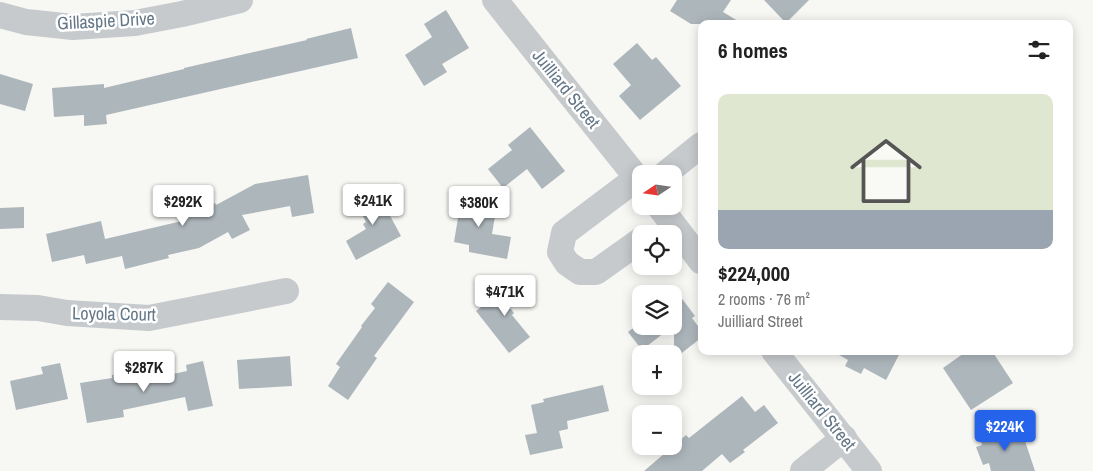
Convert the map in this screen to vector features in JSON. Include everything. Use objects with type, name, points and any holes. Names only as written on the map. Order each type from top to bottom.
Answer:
[{"type":"street","name":"Gillaspie Drive","points":[[0,15],[26,22],[73,27],[136,23],[240,0]]},
{"type":"street","name":"Juilliard Street","points":[[495,0],[632,172]]},
{"type":"street","points":[[676,165],[698,147]]},
{"type":"street","name":"Juilliard Street","points":[[632,186],[564,233],[560,252],[567,263],[580,272],[596,272],[632,246]]},
{"type":"street","points":[[659,220],[698,257]]},
{"type":"street","name":"Loyola Court","points":[[0,308],[38,308],[67,313],[148,318],[286,291]]},
{"type":"street","name":"Juilliard Street","points":[[777,355],[869,471]]},
{"type":"street","points":[[803,471],[844,438]]},
{"type":"building","points":[[677,0],[731,0],[723,12],[736,20],[698,20],[698,24],[691,24],[670,11]]},
{"type":"building","points":[[764,0],[809,0],[789,20],[783,20]]},
{"type":"building","points":[[446,10],[469,48],[442,64],[447,72],[424,86],[405,55],[432,37],[424,24]]},
{"type":"building","points":[[351,28],[358,58],[106,115],[107,124],[84,126],[84,115],[54,117],[52,88],[104,84],[104,88]]},
{"type":"building","points":[[637,43],[652,60],[656,57],[681,86],[640,120],[619,96],[631,85],[613,64]]},
{"type":"building","points":[[0,74],[33,84],[25,111],[0,104]]},
{"type":"building","points":[[530,127],[565,171],[542,189],[527,169],[503,188],[488,169],[512,150],[508,145]]},
{"type":"building","points":[[308,175],[314,213],[292,217],[290,206],[242,215],[250,230],[232,239],[228,232],[199,248],[168,255],[169,258],[125,269],[122,256],[86,264],[84,255],[52,262],[46,234],[101,221],[105,239],[182,221],[255,184]]},
{"type":"building","points":[[375,188],[401,236],[356,260],[346,241],[366,229],[363,224],[366,222],[354,199]]},
{"type":"building","points":[[453,197],[497,204],[492,234],[511,237],[507,259],[469,252],[469,245],[454,242],[458,218],[450,216]]},
{"type":"building","points":[[24,207],[24,228],[0,229],[0,208]]},
{"type":"building","points":[[514,281],[525,296],[510,308],[514,313],[512,315],[530,337],[509,353],[476,311]]},
{"type":"building","points":[[388,282],[414,302],[374,356],[377,358],[348,400],[328,386],[340,367],[336,364],[375,308],[371,304]]},
{"type":"building","points":[[682,299],[695,316],[692,318],[698,326],[698,340],[682,353],[682,345],[674,345],[674,335],[682,335]]},
{"type":"building","points":[[632,329],[632,335],[661,335],[648,345],[638,345],[628,332]]},
{"type":"building","points":[[839,355],[899,355],[886,380],[864,368],[861,374],[845,366],[848,360]]},
{"type":"building","points":[[961,355],[995,355],[1013,383],[971,410],[943,368]]},
{"type":"building","points":[[290,356],[292,386],[239,389],[237,360]]},
{"type":"building","points":[[203,361],[213,406],[188,411],[185,397],[123,410],[124,417],[87,423],[80,383],[112,378],[112,375],[134,371],[136,382],[187,371],[186,365]]},
{"type":"building","points":[[60,363],[68,399],[16,410],[10,381],[43,374],[41,367]]},
{"type":"building","points":[[603,385],[609,411],[567,421],[568,429],[559,431],[563,448],[530,455],[525,435],[537,433],[531,405],[544,402],[543,399]]},
{"type":"building","points":[[742,396],[755,412],[764,405],[778,423],[743,450],[745,452],[730,463],[722,454],[702,471],[644,471],[663,455],[682,455],[682,438],[686,435],[689,438]]},
{"type":"building","points":[[1005,426],[1008,432],[1013,430],[1017,440],[1024,438],[1035,471],[991,471],[989,463],[983,465],[976,447],[982,445],[979,435]]}]
